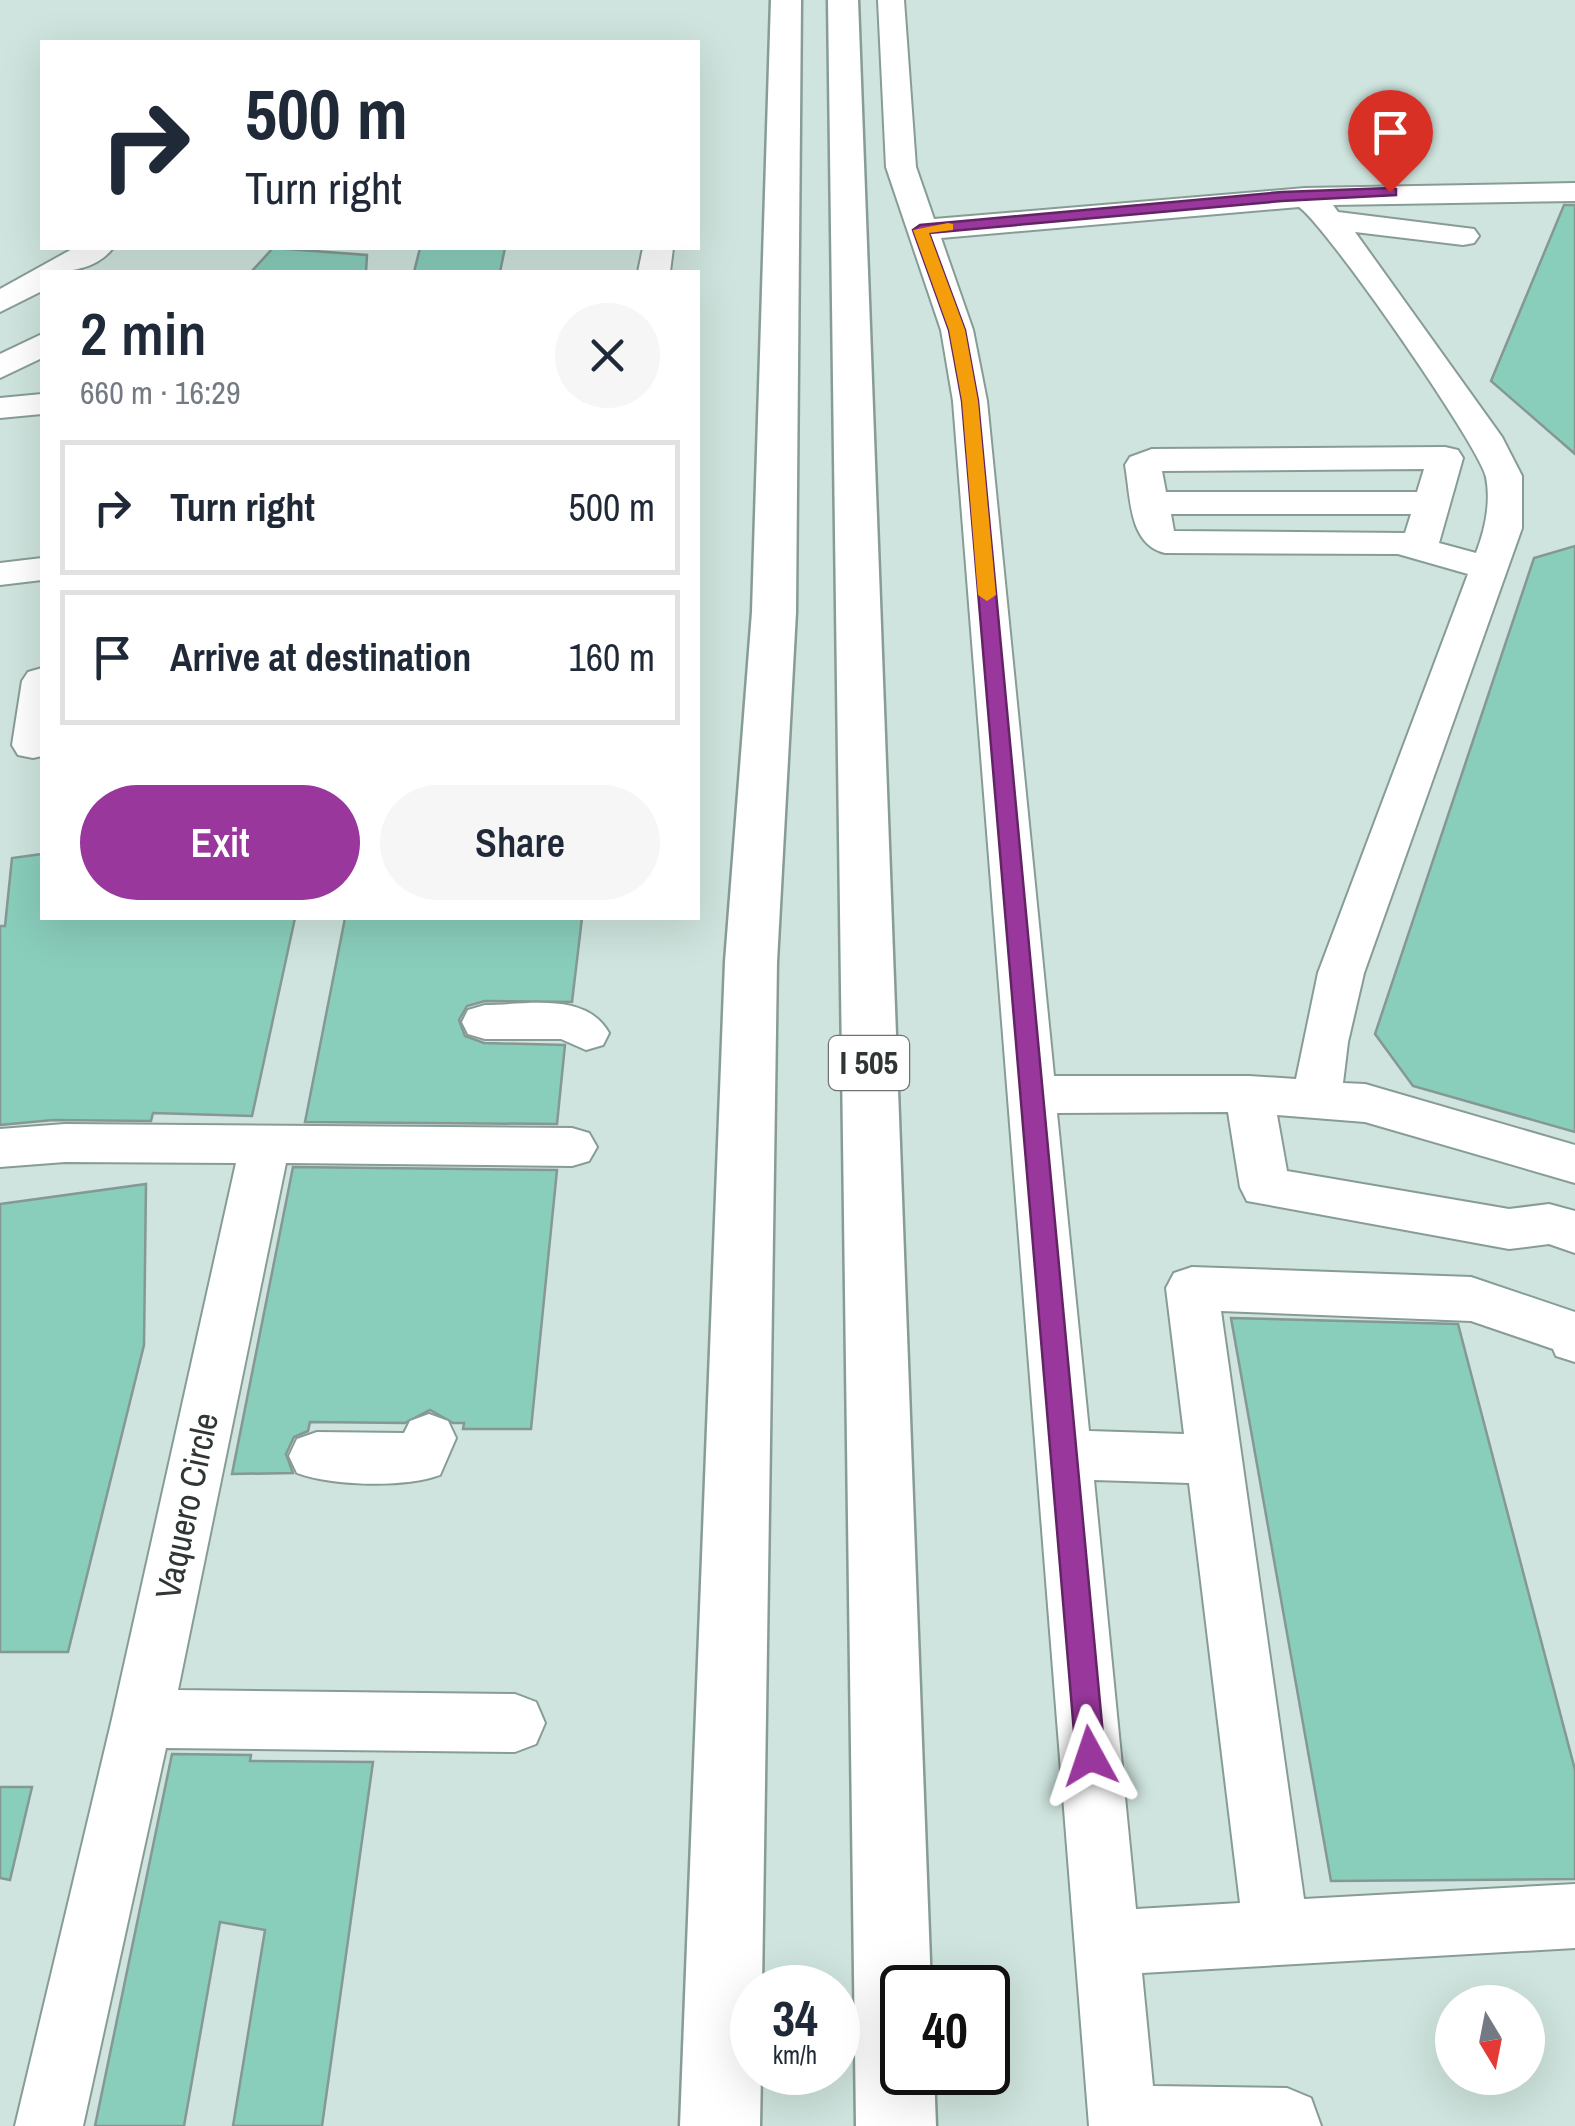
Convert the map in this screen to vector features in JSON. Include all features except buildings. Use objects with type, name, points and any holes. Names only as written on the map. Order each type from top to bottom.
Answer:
[{"type":"highway","name":"I 505","points":[[843,0],[896,2126]]},
{"type":"highway","points":[[720,2126],[751,962],[774,612],[782,10]]},
{"type":"street","points":[[891,0],[902,167],[920,230],[957,330],[970,401],[1122,2123],[1286,2122],[1287,2126]]},
{"type":"street","points":[[920,230],[1317,208],[1372,193],[1513,198],[1575,192]]},
{"type":"street","points":[[1372,193],[1380,225]]},
{"type":"street","points":[[1317,208],[1380,225],[1463,236]]},
{"type":"street","points":[[1317,208],[1370,272],[1504,476],[1504,528],[1341,973],[1324,1042],[1317,1098]]},
{"type":"street","points":[[56,270],[93,250]]},
{"type":"street","points":[[0,302],[40,279]]},
{"type":"street","points":[[0,368],[40,345]]},
{"type":"street","points":[[0,408],[40,404]]},
{"type":"street","points":[[1490,568],[1399,544],[1165,542],[1158,536],[1143,465],[1152,460],[1493,456]]},
{"type":"street","points":[[1419,549],[1445,458]]},
{"type":"street","points":[[1151,503],[1432,503]]},
{"type":"street","points":[[0,574],[40,569]]},
{"type":"street","points":[[25,746],[40,688]]},
{"type":"street","points":[[485,1022],[571,1022],[586,1034]]},
{"type":"street","points":[[1031,1095],[1249,1094],[1366,1103],[1575,1164]]},
{"type":"street","points":[[1249,1094],[1265,1187],[1508,1229],[1548,1224],[1575,1232]]},
{"type":"street","points":[[0,1148],[65,1143],[572,1146]]},
{"type":"street","name":"Vaquero Circle","points":[[49,2126],[142,1719],[265,1144]]},
{"type":"street","points":[[1276,1934],[1192,1288],[1471,1300],[1574,1334],[1575,1340]]},
{"type":"street","points":[[317,1456],[420,1458],[429,1438]]},
{"type":"street","points":[[1063,1455],[1214,1459]]},
{"type":"street","points":[[142,1719],[515,1723]]},
{"type":"street","points":[[1108,1943],[1575,1916]]},
{"type":"slow traffic","points":[[948,227],[920,230],[957,330],[970,401],[987,595]]},
{"type":"route","points":[[1090,1756],[970,401],[957,330],[920,230],[1282,197],[1390,192]]}]
